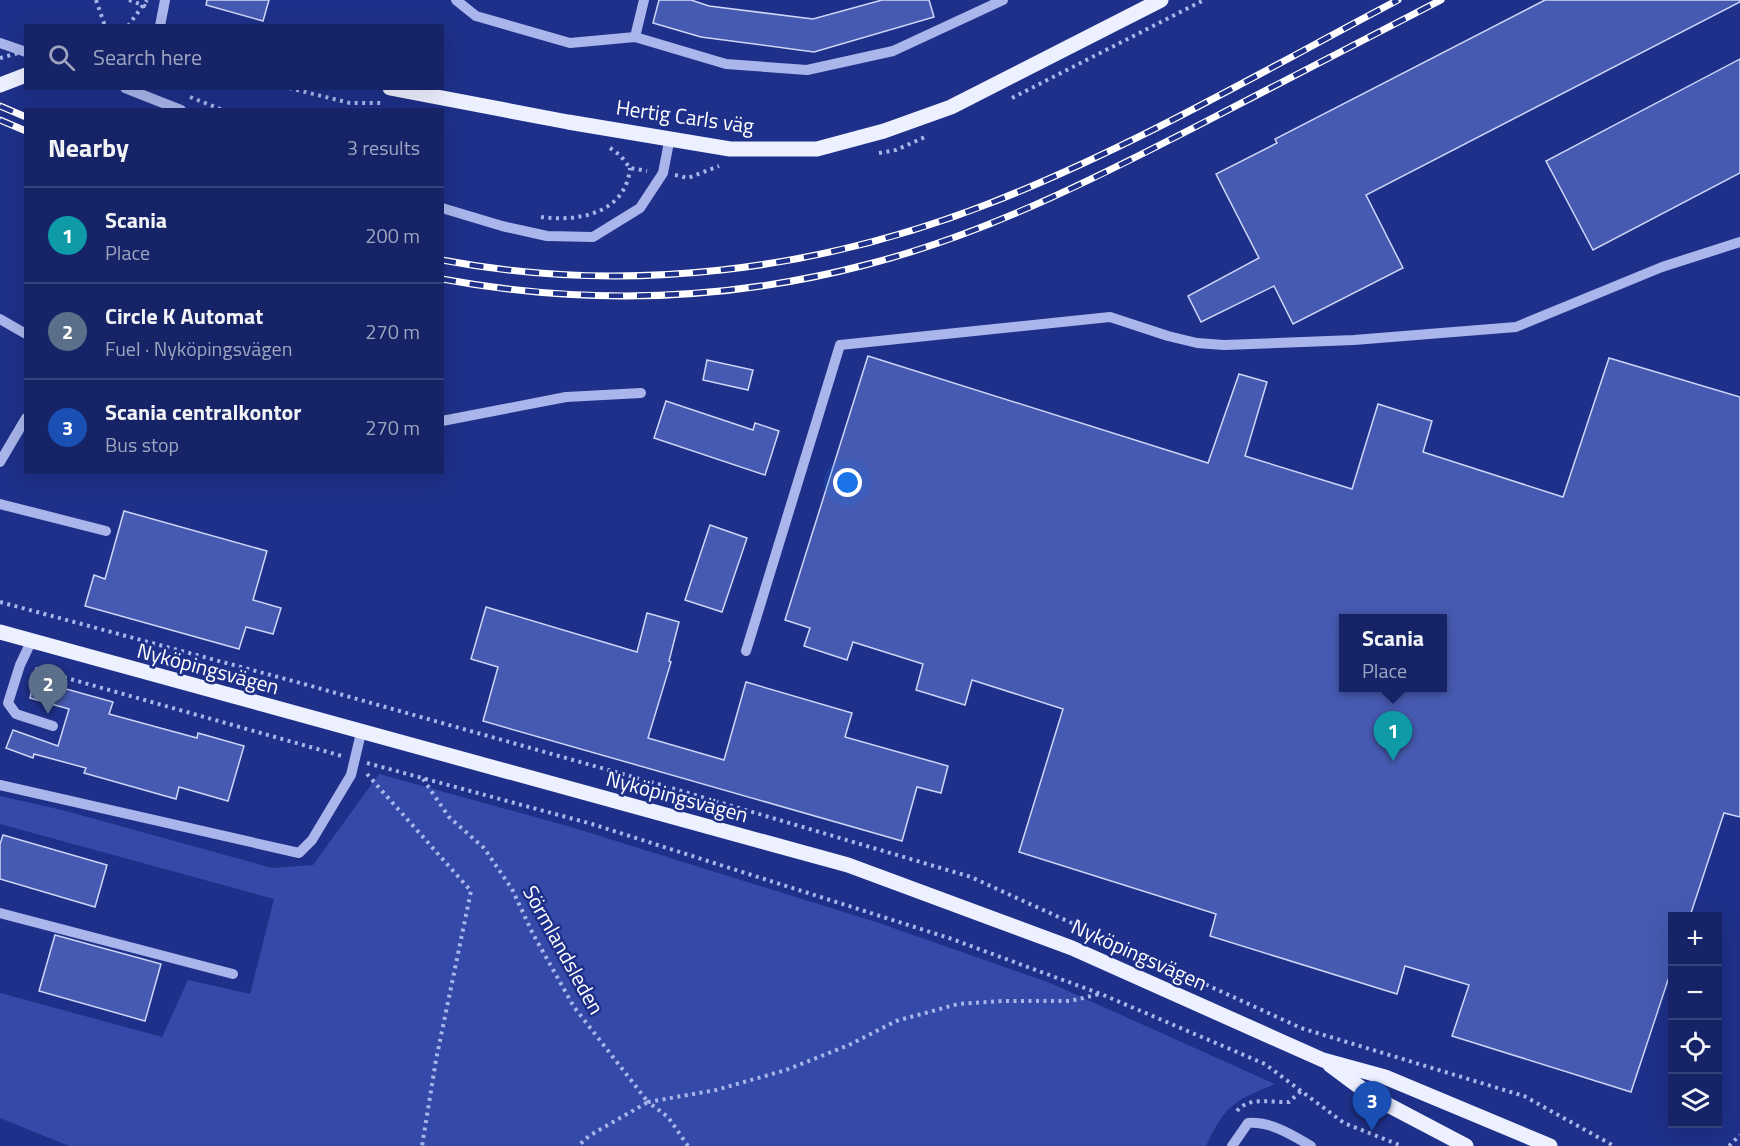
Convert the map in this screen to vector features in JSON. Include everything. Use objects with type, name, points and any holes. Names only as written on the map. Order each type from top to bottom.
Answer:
[{"type":"main road","name":"Hertig Carls väg","points":[[400,90],[568,123],[670,137],[730,149],[817,149],[884,131],[951,107],[1161,0]]},
{"type":"main road","points":[[0,85],[24,76]]},
{"type":"main road","name":"Nyköpingsvägen","points":[[0,632],[848,865],[1072,948],[1323,1060],[1385,1077],[1550,1146]]},
{"type":"main road","name":"Nyköpingsvägen","points":[[1323,1060],[1373,1097],[1466,1146]]},
{"type":"street","points":[[456,0],[476,16],[570,43],[635,37],[726,64],[807,70],[893,51],[1003,0]]},
{"type":"street","points":[[635,37],[644,0]]},
{"type":"street","points":[[160,24],[163,5]]},
{"type":"street","points":[[0,43],[24,51]]},
{"type":"street","points":[[129,90],[176,108]]},
{"type":"street","points":[[444,209],[502,226],[547,236],[593,237],[640,208],[663,173],[670,137]]},
{"type":"street","points":[[746,651],[840,345],[1110,317],[1168,336],[1197,343],[1224,345],[1354,340],[1516,327],[1662,267],[1740,242]]},
{"type":"street","points":[[0,319],[24,333]]},
{"type":"street","points":[[444,421],[566,397],[641,393]]},
{"type":"street","points":[[0,462],[24,421]]},
{"type":"street","points":[[0,504],[106,531]]},
{"type":"street","points":[[31,642],[20,665],[8,703],[16,714],[53,726]]},
{"type":"street","points":[[0,785],[299,853],[312,840],[351,775],[361,733]]},
{"type":"street","points":[[0,913],[232,974]]},
{"type":"street","points":[[1232,1146],[1240,1131],[1248,1123],[1256,1122],[1276,1128],[1311,1146]]},
{"type":"path","points":[[96,0],[104,24]]},
{"type":"path","points":[[129,0],[144,6],[163,5]]},
{"type":"path","points":[[130,24],[147,0]]},
{"type":"path","points":[[1004,102],[1204,0]]},
{"type":"path","points":[[0,58],[24,52]]},
{"type":"path","points":[[297,90],[350,103],[391,105]]},
{"type":"path","points":[[179,93],[218,108]]},
{"type":"path","points":[[874,153],[896,150],[928,136]]},
{"type":"path","points":[[607,146],[620,155],[630,168],[688,178],[713,166],[725,166]]},
{"type":"path","points":[[533,216],[556,219],[582,217],[605,208],[622,195],[628,183],[630,168]]},
{"type":"path","points":[[20,665],[592,824],[949,938],[1101,994],[1264,1064],[1344,1123],[1402,1146]]},
{"type":"path","points":[[354,759],[471,891],[436,1060],[422,1146]]},
{"type":"path","name":"Sörmlandsleden","points":[[422,778],[449,817],[484,848],[512,889],[533,934],[574,1007],[648,1102],[668,1117],[688,1146]]},
{"type":"path","points":[[578,1146],[589,1136],[648,1102],[716,1090],[786,1070],[849,1045],[896,1021],[958,1004],[1002,1001],[1071,1001],[1101,994]]},
{"type":"path","points":[[1243,1103],[1289,1102],[1301,1091]]},
{"type":"path","points":[[1729,1146],[1740,1135]]},
{"type":"shaded area","points":[[379,774],[571,827],[879,923],[1050,983],[1275,1084],[1232,1106],[1219,1121],[1206,1146],[69,1146],[0,1118],[0,993],[162,1037],[188,980],[250,994],[274,899],[0,824],[0,796],[66,811],[272,868],[313,865]]},
{"type":"building","points":[[207,0],[269,0],[263,21],[206,5]]},
{"type":"building","points":[[659,0],[691,0],[709,6],[813,19],[882,0],[929,0],[934,17],[814,52],[701,37],[653,23]]},
{"type":"building","points":[[1545,0],[1740,0],[1740,2],[1366,195],[1403,268],[1293,324],[1274,286],[1201,322],[1188,296],[1259,258],[1216,174],[1277,143],[1275,139]]},
{"type":"building","points":[[1740,59],[1740,173],[1593,250],[1546,161]]},
{"type":"building","points":[[868,356],[1208,463],[1239,374],[1267,382],[1245,456],[1352,489],[1378,404],[1432,421],[1423,452],[1563,497],[1609,358],[1740,397],[1740,817],[1724,813],[1691,912],[1668,912],[1668,980],[1631,1092],[1452,1036],[1469,985],[1405,966],[1397,994],[1210,936],[1216,914],[1019,852],[1063,709],[972,680],[965,705],[916,690],[923,664],[853,642],[847,660],[804,646],[810,628],[785,620]]},
{"type":"building","points":[[707,360],[753,370],[748,390],[703,380]]},
{"type":"building","points":[[666,401],[753,430],[755,423],[779,431],[765,475],[654,438]]},
{"type":"building","points":[[124,511],[267,551],[253,600],[281,608],[273,634],[246,627],[239,649],[85,606],[94,575],[105,579]]},
{"type":"building","points":[[710,525],[747,538],[722,612],[685,600]]},
{"type":"building","points":[[486,607],[637,652],[647,613],[679,622],[669,661],[671,662],[648,738],[724,760],[746,682],[852,713],[845,737],[948,766],[941,793],[917,787],[902,841],[483,721],[498,667],[471,659]]},
{"type":"building","points":[[34,680],[113,702],[109,714],[197,738],[198,733],[244,746],[228,801],[179,787],[176,799],[84,773],[86,768],[34,754],[33,758],[6,748],[13,730],[58,746],[69,709],[30,698]]},
{"type":"building","points":[[3,835],[107,865],[95,907],[0,879],[0,844]]},
{"type":"building","points":[[55,935],[161,964],[145,1021],[39,991]]},
{"type":"railway","points":[[444,260],[512,270],[582,275],[651,275],[721,270],[791,260],[859,245],[927,226],[993,202],[1097,157],[1198,107],[1398,0]]},
{"type":"railway","points":[[444,279],[548,293],[655,295],[761,286],[813,277],[909,253],[994,222],[1077,186],[1441,0]]},
{"type":"railway","points":[[0,106],[24,116]]},
{"type":"railway","points":[[0,120],[24,130]]},
{"type":"place","name":"Circle K Automat","points":[[48,714]]},
{"type":"place","name":"Scania","points":[[1393,761]]},
{"type":"place","name":"Scania centralkontor","points":[[1372,1131]]}]
